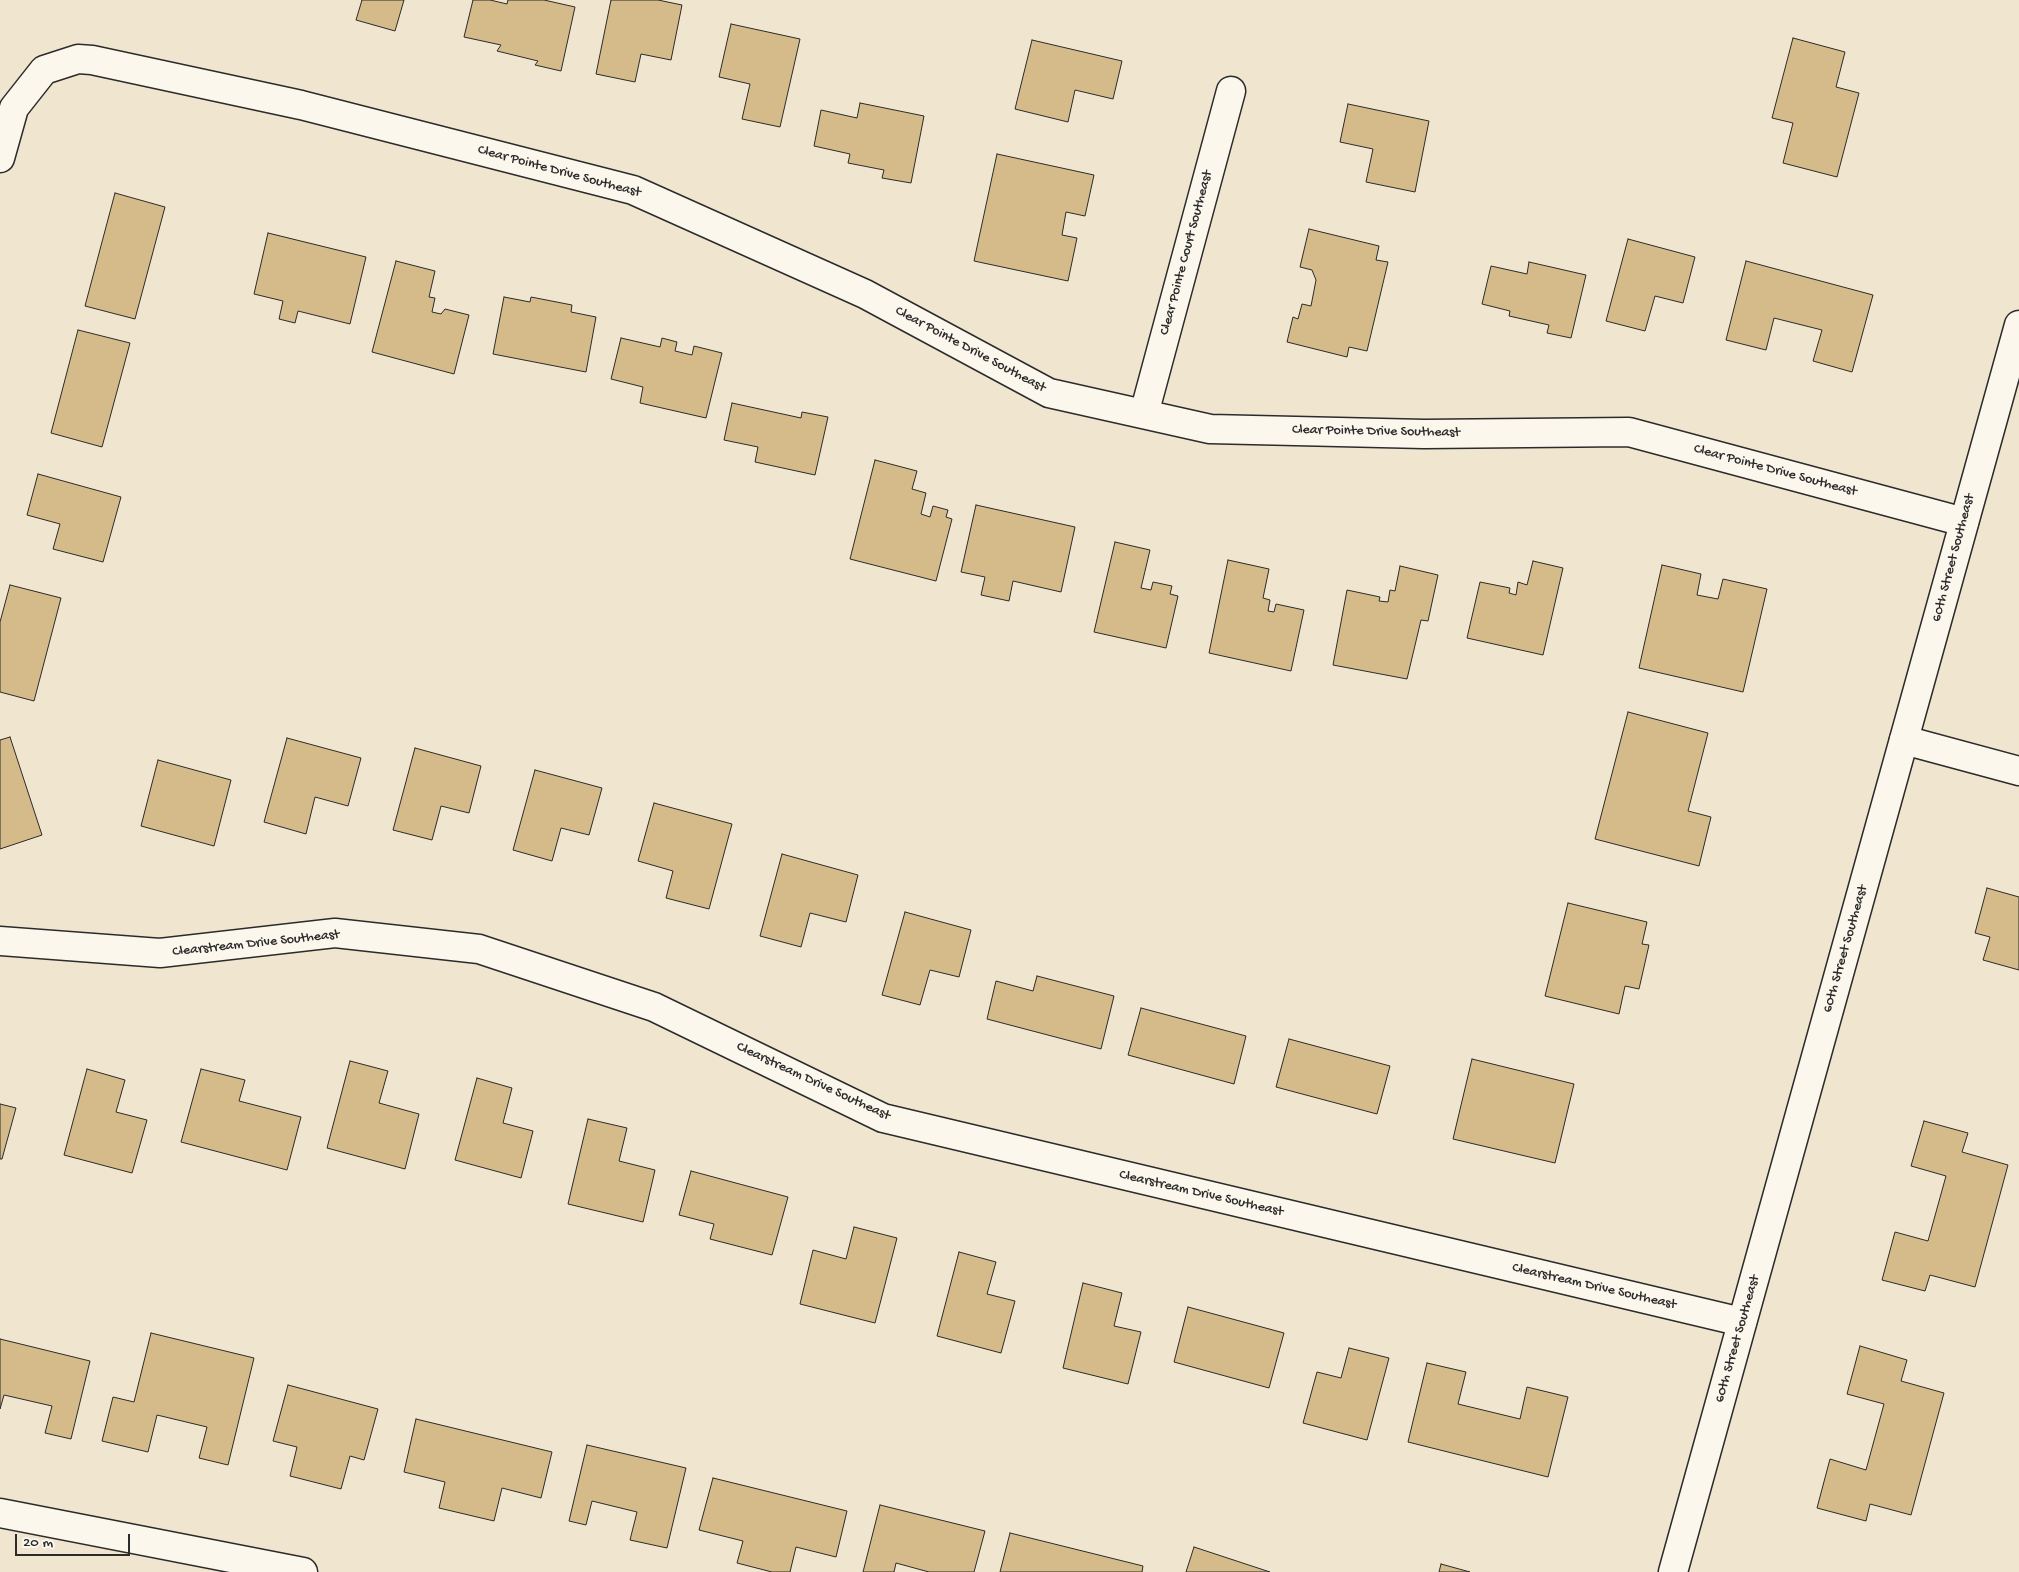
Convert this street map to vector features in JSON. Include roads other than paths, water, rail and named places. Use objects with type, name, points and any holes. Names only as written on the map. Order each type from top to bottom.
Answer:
[{"type":"street","name":"Clear Pointe Drive Southeast","points":[[0,158],[14,108],[44,70],[78,59],[92,60],[301,105],[633,190],[866,294],[1049,393],[1210,430],[1424,434],[1629,432],[1964,522]]},
{"type":"street","name":"Clear Pointe Court Southeast","points":[[1144,414],[1230,92]]},
{"type":"street","name":"60th Street Southeast","points":[[1673,1572],[2019,325]]},
{"type":"street","points":[[1904,740],[2019,771]]},
{"type":"street","name":"Clearstream Drive Southeast","points":[[0,941],[160,954],[334,933],[479,949],[654,1007],[883,1118],[1742,1322]]},
{"type":"street","points":[[0,1512],[303,1572]]}]
